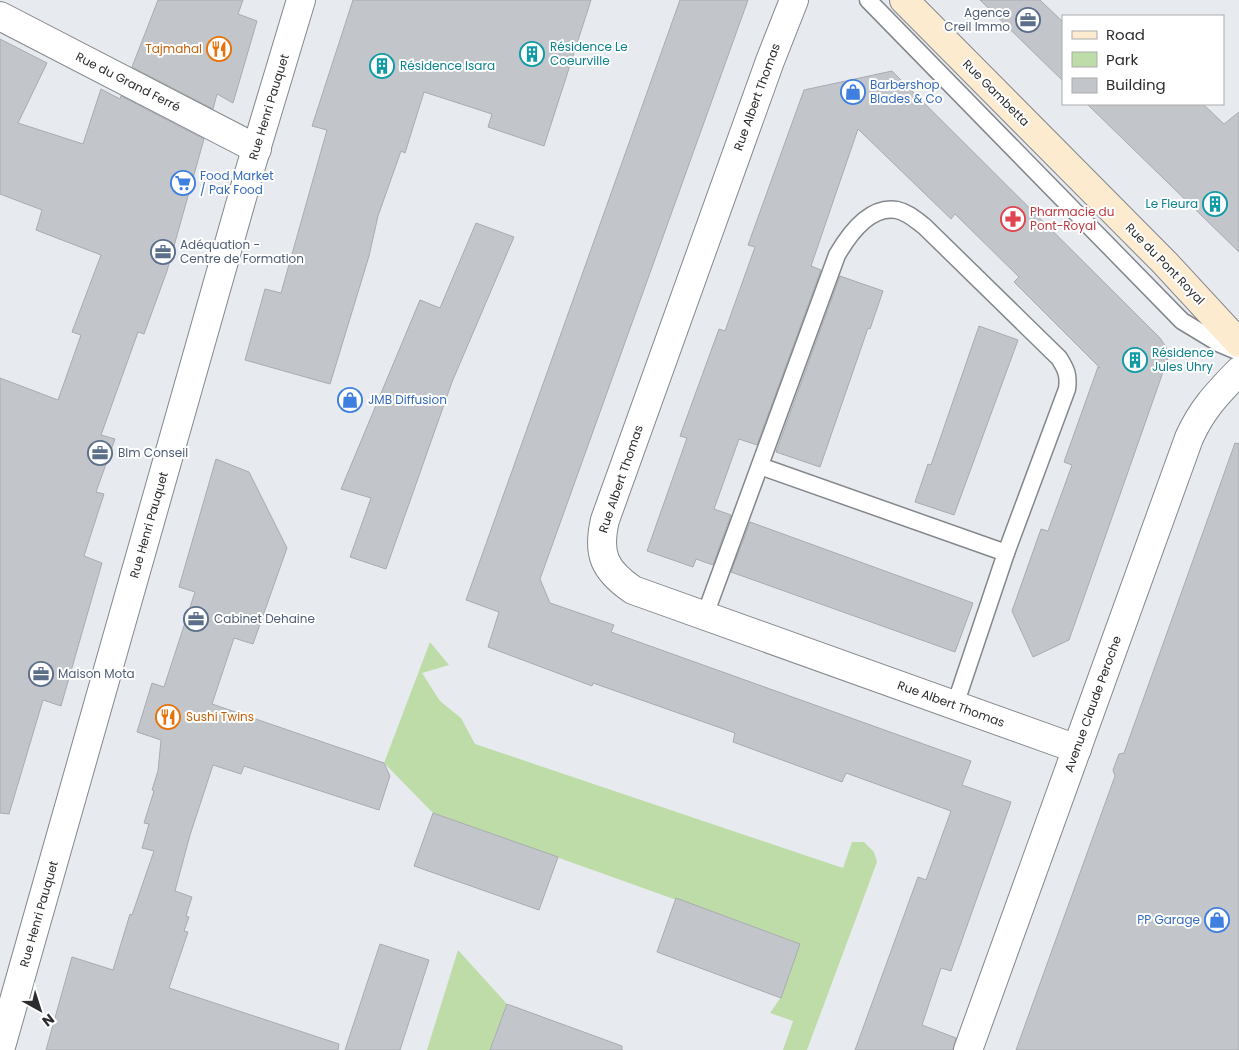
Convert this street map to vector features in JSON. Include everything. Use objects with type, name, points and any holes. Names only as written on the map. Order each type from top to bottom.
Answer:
[{"type":"main road","name":"Rue Gambetta","points":[[904,0],[1089,186]]},
{"type":"main road","name":"Rue du Pont Royal","points":[[1089,186],[1165,263],[1239,343]]},
{"type":"street","name":"Rue Henri Pauquet","points":[[0,1050],[301,0]]},
{"type":"street","name":"Rue Albert Thomas","points":[[794,0],[760,89],[605,520],[600,538],[601,553],[619,581],[633,590],[1077,750]]},
{"type":"street","name":"Rue du Grand Ferré","points":[[0,16],[257,149]]},
{"type":"street","name":"Avenue Claude Peroche","points":[[968,1050],[1189,438],[1198,419],[1210,401],[1239,371]]},
{"type":"lane","points":[[868,0],[1182,320],[1208,337],[1239,352]]},
{"type":"lane","points":[[704,615],[837,255],[847,238],[860,224],[872,216],[887,210],[898,210],[924,226],[1058,358],[1068,377],[1067,389],[1006,553],[955,705]]},
{"type":"lane","points":[[760,466],[1006,553]]},
{"type":"green space","points":[[430,642],[449,665],[422,673],[440,701],[461,718],[475,744],[843,868],[852,842],[864,842],[874,852],[877,862],[807,1050],[783,1050],[793,1021],[770,1013],[781,997],[800,944],[433,813],[384,763]]},
{"type":"green space","points":[[458,950],[507,1004],[490,1050],[427,1050]]},
{"type":"building","points":[[158,0],[243,0],[238,14],[257,21],[233,103],[217,94],[213,109],[132,67]]},
{"type":"building","points":[[353,0],[591,0],[544,146],[488,127],[492,114],[424,92],[405,153],[401,151],[378,216],[369,256],[330,384],[245,360],[265,289],[281,293],[327,130],[312,126]]},
{"type":"building","points":[[680,0],[748,0],[540,579],[550,603],[614,625],[611,632],[971,761],[962,785],[1011,802],[951,971],[941,968],[922,1025],[956,1038],[953,1050],[855,1050],[918,877],[926,880],[951,811],[846,773],[842,782],[733,742],[735,733],[593,683],[592,686],[488,647],[499,612],[466,600]]},
{"type":"building","points":[[980,0],[1040,0],[1062,21],[1062,80]]},
{"type":"building","points":[[0,39],[47,63],[18,123],[83,144],[101,89],[120,99],[121,96],[204,139],[167,271],[144,334],[138,332],[101,435],[115,439],[96,492],[104,494],[84,556],[102,563],[61,706],[43,700],[9,814],[0,813],[0,378],[58,400],[81,335],[72,332],[101,255],[36,230],[42,210],[0,194]]},
{"type":"building","name":"Résidence Jules Uhry","points":[[892,71],[1160,338],[1169,355],[1069,640],[1033,657],[1012,611],[1041,529],[1048,531],[1072,465],[1064,462],[1098,367],[1100,368],[1014,282],[1019,277],[955,214],[951,219],[858,129],[811,266],[821,270],[757,445],[739,439],[714,509],[731,515],[713,565],[696,559],[693,567],[647,551],[687,438],[680,436],[719,329],[725,331],[755,247],[748,245],[804,90]]},
{"type":"building","name":"Le Fleura","points":[[1088,105],[1204,105],[1224,124],[1239,112],[1239,252]]},
{"type":"building","points":[[476,223],[514,237],[452,382],[386,569],[350,557],[371,498],[341,489],[420,300],[440,308]]},
{"type":"building","points":[[840,276],[883,291],[870,329],[868,328],[820,467],[776,452]]},
{"type":"building","points":[[979,326],[1018,340],[954,515],[915,502],[928,464],[931,465]]},
{"type":"building","points":[[1235,443],[1239,444],[1239,1050],[1016,1050],[1115,776],[1113,770],[1119,754],[1124,753]]},
{"type":"building","points":[[216,459],[249,472],[287,548],[253,644],[234,638],[212,704],[384,763],[390,776],[379,810],[244,766],[241,774],[213,765],[190,835],[175,891],[192,897],[186,916],[189,917],[184,931],[188,932],[169,988],[339,1044],[338,1050],[46,1050],[72,957],[113,970],[130,914],[132,915],[154,851],[142,848],[149,824],[144,823],[154,791],[152,790],[158,771],[161,740],[137,732],[152,683],[164,687],[195,592],[179,587]]},
{"type":"building","points":[[750,522],[973,603],[955,652],[731,572]]},
{"type":"building","points":[[433,813],[558,857],[539,910],[414,866]]},
{"type":"building","points":[[676,898],[800,944],[781,998],[657,952]]},
{"type":"building","points":[[380,944],[429,960],[400,1050],[345,1050]]},
{"type":"building","points":[[507,1004],[622,1046],[622,1050],[490,1050]]},
{"type":"place","name":"Agence Creil Immo","points":[[1028,20]]},
{"type":"place","name":"Tajmahal","points":[[219,49]]},
{"type":"place","name":"Résidence Le Coeurville","points":[[532,54]]},
{"type":"place","name":"Résidence Isara","points":[[382,66]]},
{"type":"place","name":"Barbershop Blades & Co","points":[[853,92]]},
{"type":"place","name":"Food Market / Pak Food","points":[[183,183]]},
{"type":"place","name":"Le Fleura","points":[[1215,204]]},
{"type":"place","name":"Pharmacie du Pont-Royal","points":[[1013,219]]},
{"type":"place","name":"Adéquation - Centre de Formation","points":[[163,252]]},
{"type":"place","name":"Résidence Jules Uhry","points":[[1135,360]]},
{"type":"place","name":"JMB Diffusion","points":[[350,400]]},
{"type":"place","name":"Blm Conseil","points":[[100,453]]},
{"type":"place","name":"Cabinet Dehaine","points":[[196,619]]},
{"type":"place","name":"Maison Mota","points":[[41,674]]},
{"type":"place","name":"Sushi Twins","points":[[168,717]]},
{"type":"place","name":"PP Garage","points":[[1217,920]]}]
